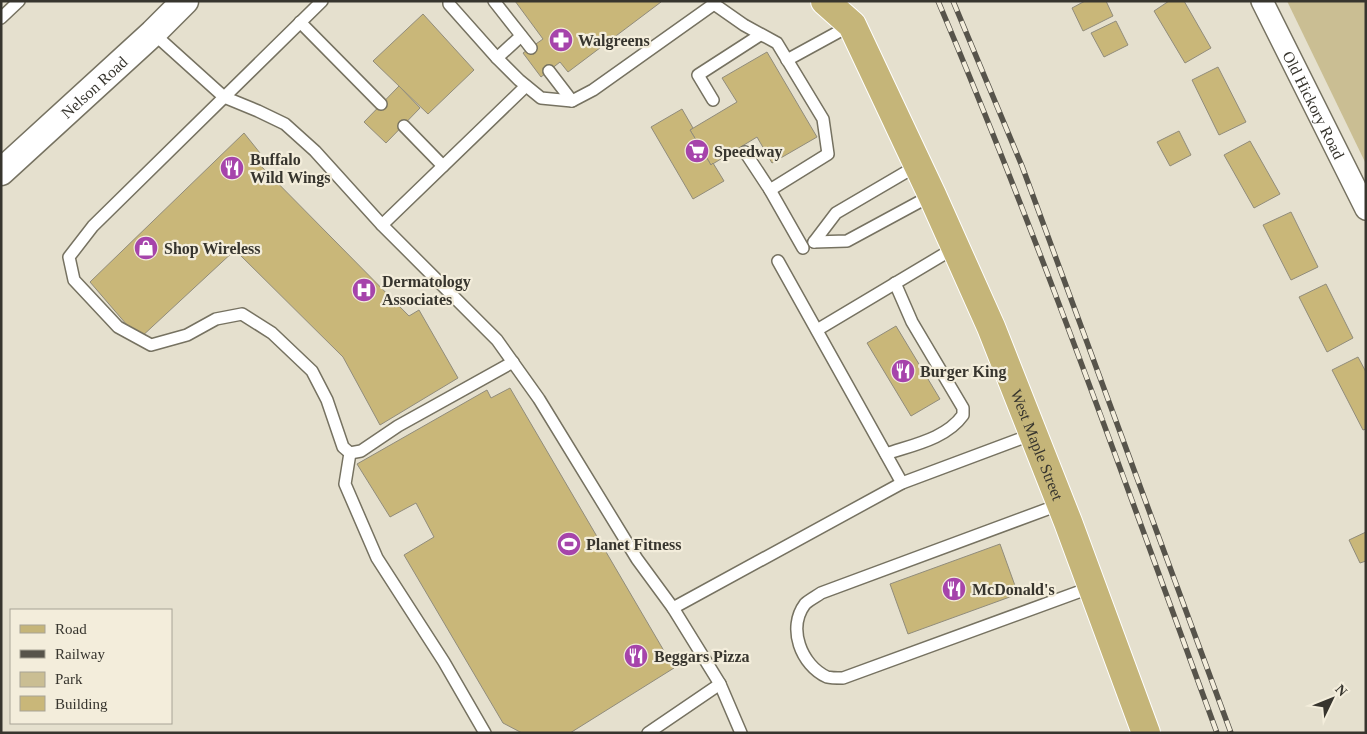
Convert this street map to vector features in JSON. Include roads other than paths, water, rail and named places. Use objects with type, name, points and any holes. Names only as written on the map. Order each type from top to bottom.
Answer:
[{"type":"main road","name":"West Maple Street","points":[[825,1],[852,13],[991,326],[1061,504],[1146,733]]},
{"type":"street","name":"Nelson Road","points":[[1,172],[153,33],[185,1]]},
{"type":"street","name":"Old Hickory Road","points":[[1262,1],[1366,209]]},
{"type":"lane","points":[[1,18],[19,1]]},
{"type":"lane","points":[[322,1],[93,226],[69,257],[74,280],[118,327],[151,345],[187,335],[216,319],[242,314],[272,333],[312,371],[327,400],[343,447],[350,453]]},
{"type":"lane","points":[[448,1],[448,4],[497,58],[526,86],[541,98],[572,101],[593,90],[713,2],[744,25],[777,43],[824,119],[828,154],[770,190]]},
{"type":"lane","points":[[494,1],[531,48]]},
{"type":"lane","points":[[787,60],[852,13]]},
{"type":"lane","points":[[300,22],[381,104]]},
{"type":"lane","points":[[153,33],[224,97],[285,124],[315,151],[382,225],[497,340],[539,399],[637,560],[673,608],[720,684],[741,733]]},
{"type":"lane","points":[[714,100],[698,75],[760,34]]},
{"type":"lane","points":[[497,58],[521,36]]},
{"type":"lane","points":[[549,71],[572,101]]},
{"type":"lane","points":[[382,225],[526,86]]},
{"type":"lane","points":[[404,126],[443,166]]},
{"type":"lane","points":[[745,152],[770,190],[803,248]]},
{"type":"lane","points":[[918,165],[836,213],[814,242],[847,241],[932,195]]},
{"type":"lane","points":[[817,330],[956,247]]},
{"type":"lane","points":[[778,261],[902,483]]},
{"type":"lane","points":[[886,454],[944,433],[957,424],[963,415],[962,408],[912,322],[895,283]]},
{"type":"lane","points":[[350,453],[360,451],[398,426],[513,362]]},
{"type":"lane","points":[[673,608],[902,483],[1033,434]]},
{"type":"lane","points":[[350,453],[345,484],[377,558],[444,662],[485,733]]},
{"type":"lane","points":[[1061,504],[821,593],[806,603],[797,621],[799,645],[806,661],[828,677],[843,678],[1092,587]]},
{"type":"lane","points":[[648,733],[720,684]]},
{"type":"railway","points":[[938,1],[976,91],[1047,273],[1217,733]]},
{"type":"railway","points":[[953,1],[1022,166],[1231,733]]},
{"type":"place","name":"Walgreens","points":[[561,40]]},
{"type":"place","name":"Speedway","points":[[697,151]]},
{"type":"place","name":"Buffalo Wild Wings","points":[[232,168]]},
{"type":"place","name":"Shop Wireless","points":[[146,248]]},
{"type":"place","name":"Dermatology Associates","points":[[364,290]]},
{"type":"place","name":"Burger King","points":[[903,371]]},
{"type":"place","name":"Planet Fitness","points":[[569,544]]},
{"type":"place","name":"McDonald's","points":[[954,589]]},
{"type":"place","name":"Beggars Pizza","points":[[636,656]]}]
